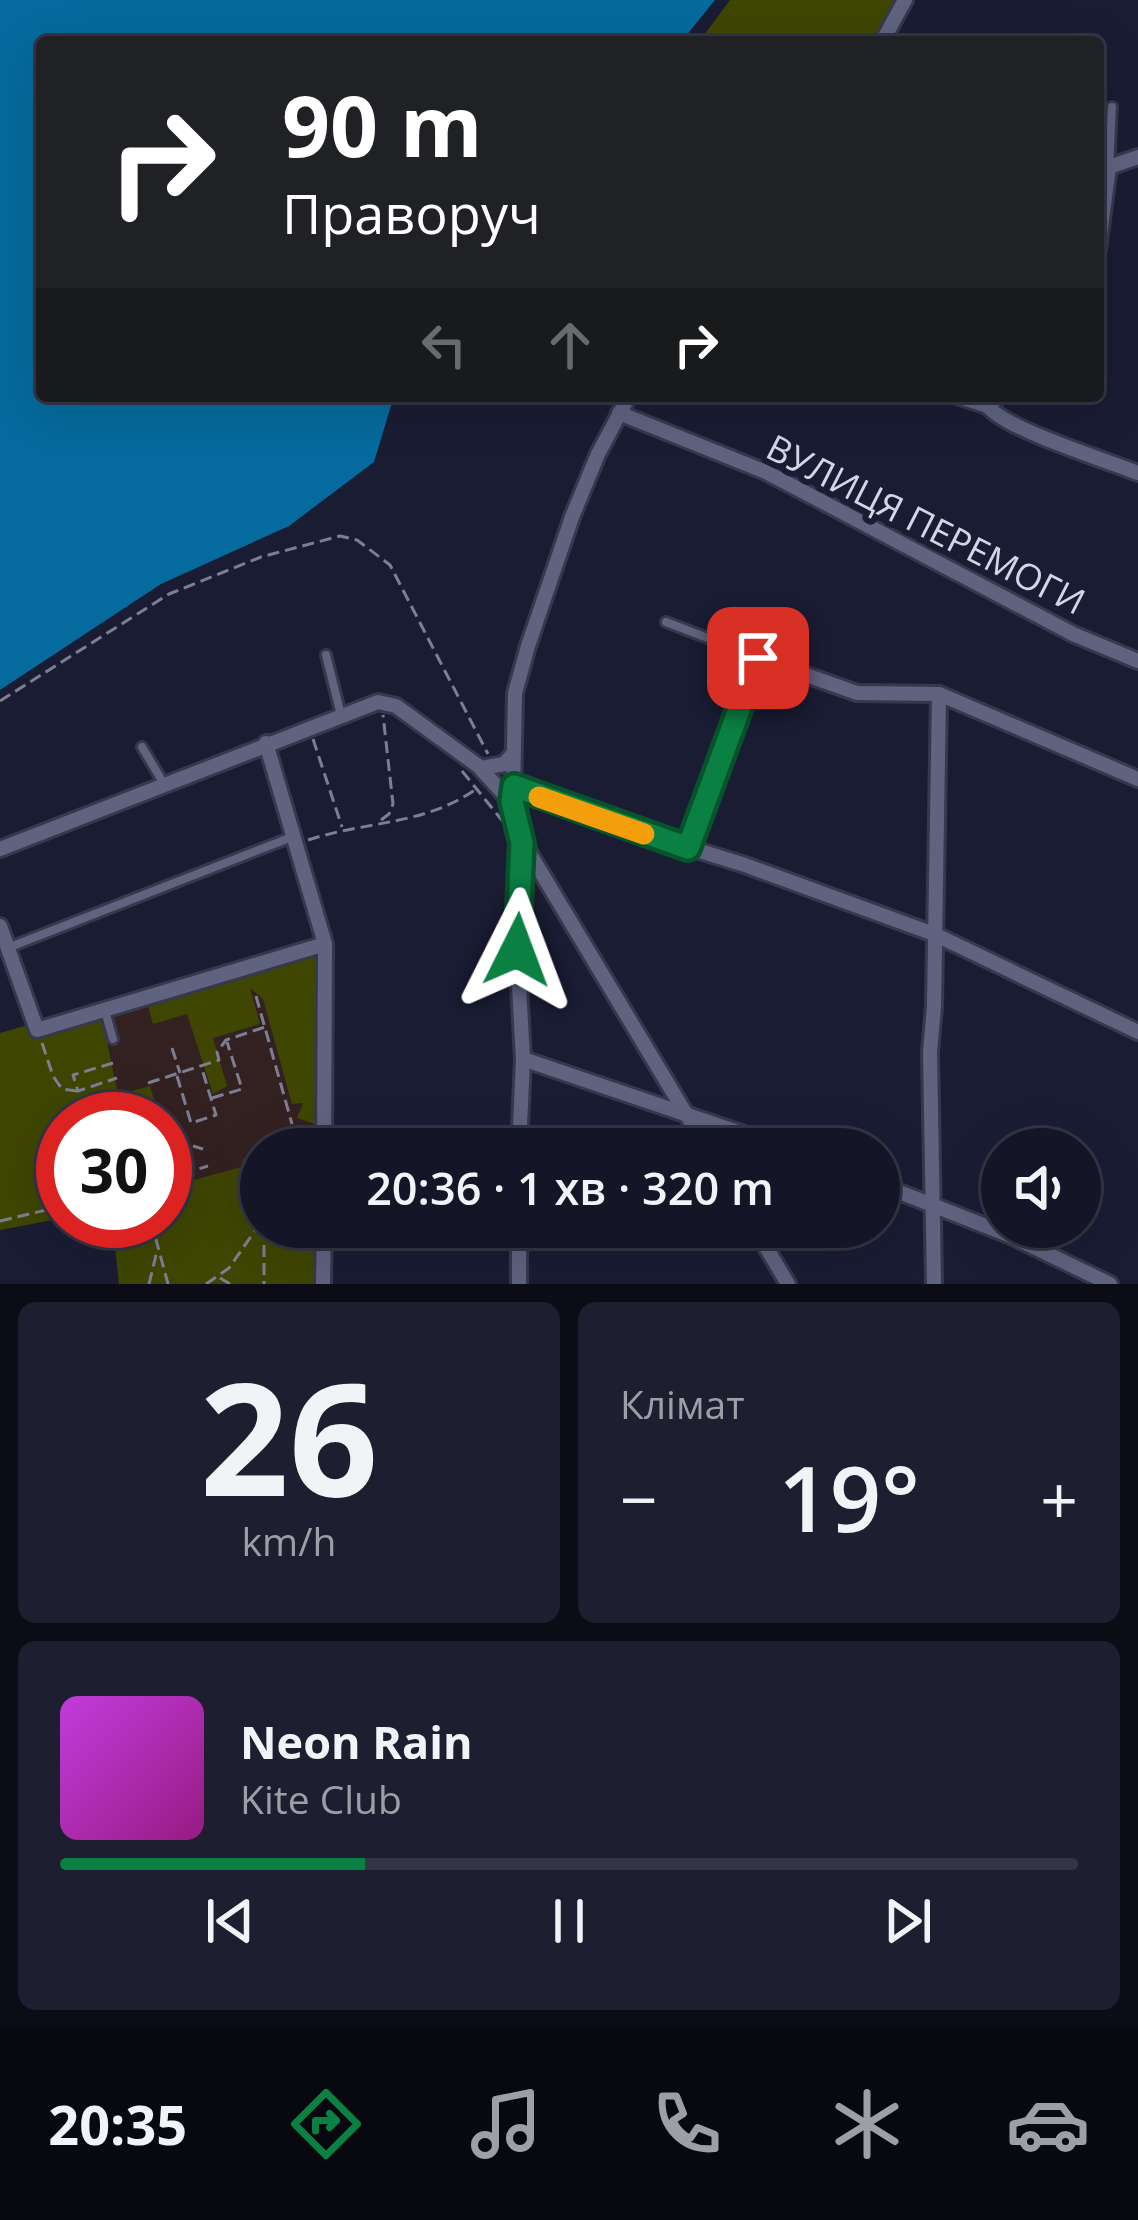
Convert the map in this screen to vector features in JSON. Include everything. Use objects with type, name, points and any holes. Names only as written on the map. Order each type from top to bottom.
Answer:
[{"type":"street","points":[[885,36],[905,0]]},
{"type":"street","points":[[1104,204],[1109,167],[1138,157]]},
{"type":"street","points":[[512,802],[515,693],[528,646],[572,517],[626,402]]},
{"type":"street","points":[[993,402],[993,414],[1138,473]]},
{"type":"street","name":"ВУЛИЦЯ ПЕРЕМОГИ","points":[[620,413],[766,472],[1073,634],[1138,661]]},
{"type":"street","points":[[688,848],[758,658],[857,692],[939,694],[1138,779]]},
{"type":"street","points":[[934,1284],[930,1052],[939,694]]},
{"type":"street","points":[[0,849],[309,726],[378,702],[396,706],[488,768],[512,802],[530,854],[694,1128]]},
{"type":"street","points":[[266,742],[325,944],[324,1128]]},
{"type":"street","points":[[488,768],[512,756]]},
{"type":"street","points":[[514,786],[934,934],[1138,1032]]},
{"type":"street","points":[[518,820],[522,843],[517,950],[523,1059],[520,1128]]},
{"type":"street","points":[[0,926],[37,1030],[325,944]]},
{"type":"street","points":[[523,1059],[730,1128]]},
{"type":"street","points":[[900,1192],[1011,1236],[1110,1284]]},
{"type":"street","points":[[323,1248],[323,1284]]},
{"type":"street","points":[[519,1248],[519,1284]]},
{"type":"street","points":[[767,1248],[788,1284]]},
{"type":"lane","points":[[1109,167],[1112,107]]},
{"type":"lane","points":[[667,622],[758,658]]},
{"type":"lane","points":[[326,655],[341,715]]},
{"type":"lane","points":[[142,747],[164,784]]},
{"type":"lane","points":[[8,947],[297,839]]},
{"type":"lane","points":[[105,1011],[113,1039]]},
{"type":"path","points":[[0,701],[169,594],[261,557],[340,536],[357,541],[390,565],[488,768]]},
{"type":"path","points":[[378,702],[384,716],[393,804],[379,821]]},
{"type":"path","points":[[309,726],[343,828]]},
{"type":"path","points":[[454,762],[522,843]]},
{"type":"path","points":[[297,839],[379,821],[414,820],[476,789]]},
{"type":"path","points":[[256,996],[292,1124]]},
{"type":"path","points":[[148,1083],[219,1060],[217,1052],[226,1040],[265,1027]]},
{"type":"path","points":[[37,1030],[62,1089],[78,1091],[117,1078]]},
{"type":"path","points":[[211,1099],[242,1089],[226,1040]]},
{"type":"path","points":[[172,1048],[191,1123],[216,1115],[201,1066]]},
{"type":"path","points":[[78,1091],[73,1075],[112,1063]]},
{"type":"path","points":[[193,1146],[203,1149]]},
{"type":"path","points":[[192,1171],[208,1166],[200,1172]]},
{"type":"path","points":[[0,1221],[36,1212]]},
{"type":"path","points":[[206,1284],[242,1248]]},
{"type":"path","points":[[263,1248],[264,1284]]},
{"type":"path","points":[[148,1284],[152,1258],[159,1249]]},
{"type":"path","points":[[159,1249],[168,1284]]},
{"type":"path","points":[[218,1276],[230,1284]]},
{"type":"shaded area","points":[[318,955],[317,1128],[240,1128],[240,1248],[318,1248],[318,1284],[121,1284],[146,1248],[192,1248],[192,1092],[111,1092],[90,1020]]},
{"type":"green space","points":[[730,0],[905,0],[885,36],[703,36]]},
{"type":"green space","points":[[309,947],[320,957],[321,1126],[297,1118],[303,1103],[292,1104],[263,999],[250,988],[260,1024],[213,1038],[227,1086],[213,1094],[187,1014],[153,1024],[148,1006],[174,997],[175,986]]},
{"type":"green space","points":[[102,1017],[117,1092],[36,1092],[36,1223],[0,1230],[0,1033]]},
{"type":"green space","points":[[240,1167],[240,1248],[315,1248],[315,1284],[119,1284],[115,1248],[192,1248],[192,1181]]},
{"type":"water","points":[[0,0],[715,0],[686,36],[36,36],[36,402],[392,402],[374,462],[289,526],[161,584],[0,690]]},
{"type":"slow traffic","points":[[539,797],[644,834]]},
{"type":"route","points":[[517,950],[522,843],[512,802],[514,786],[688,848],[758,658]]}]
